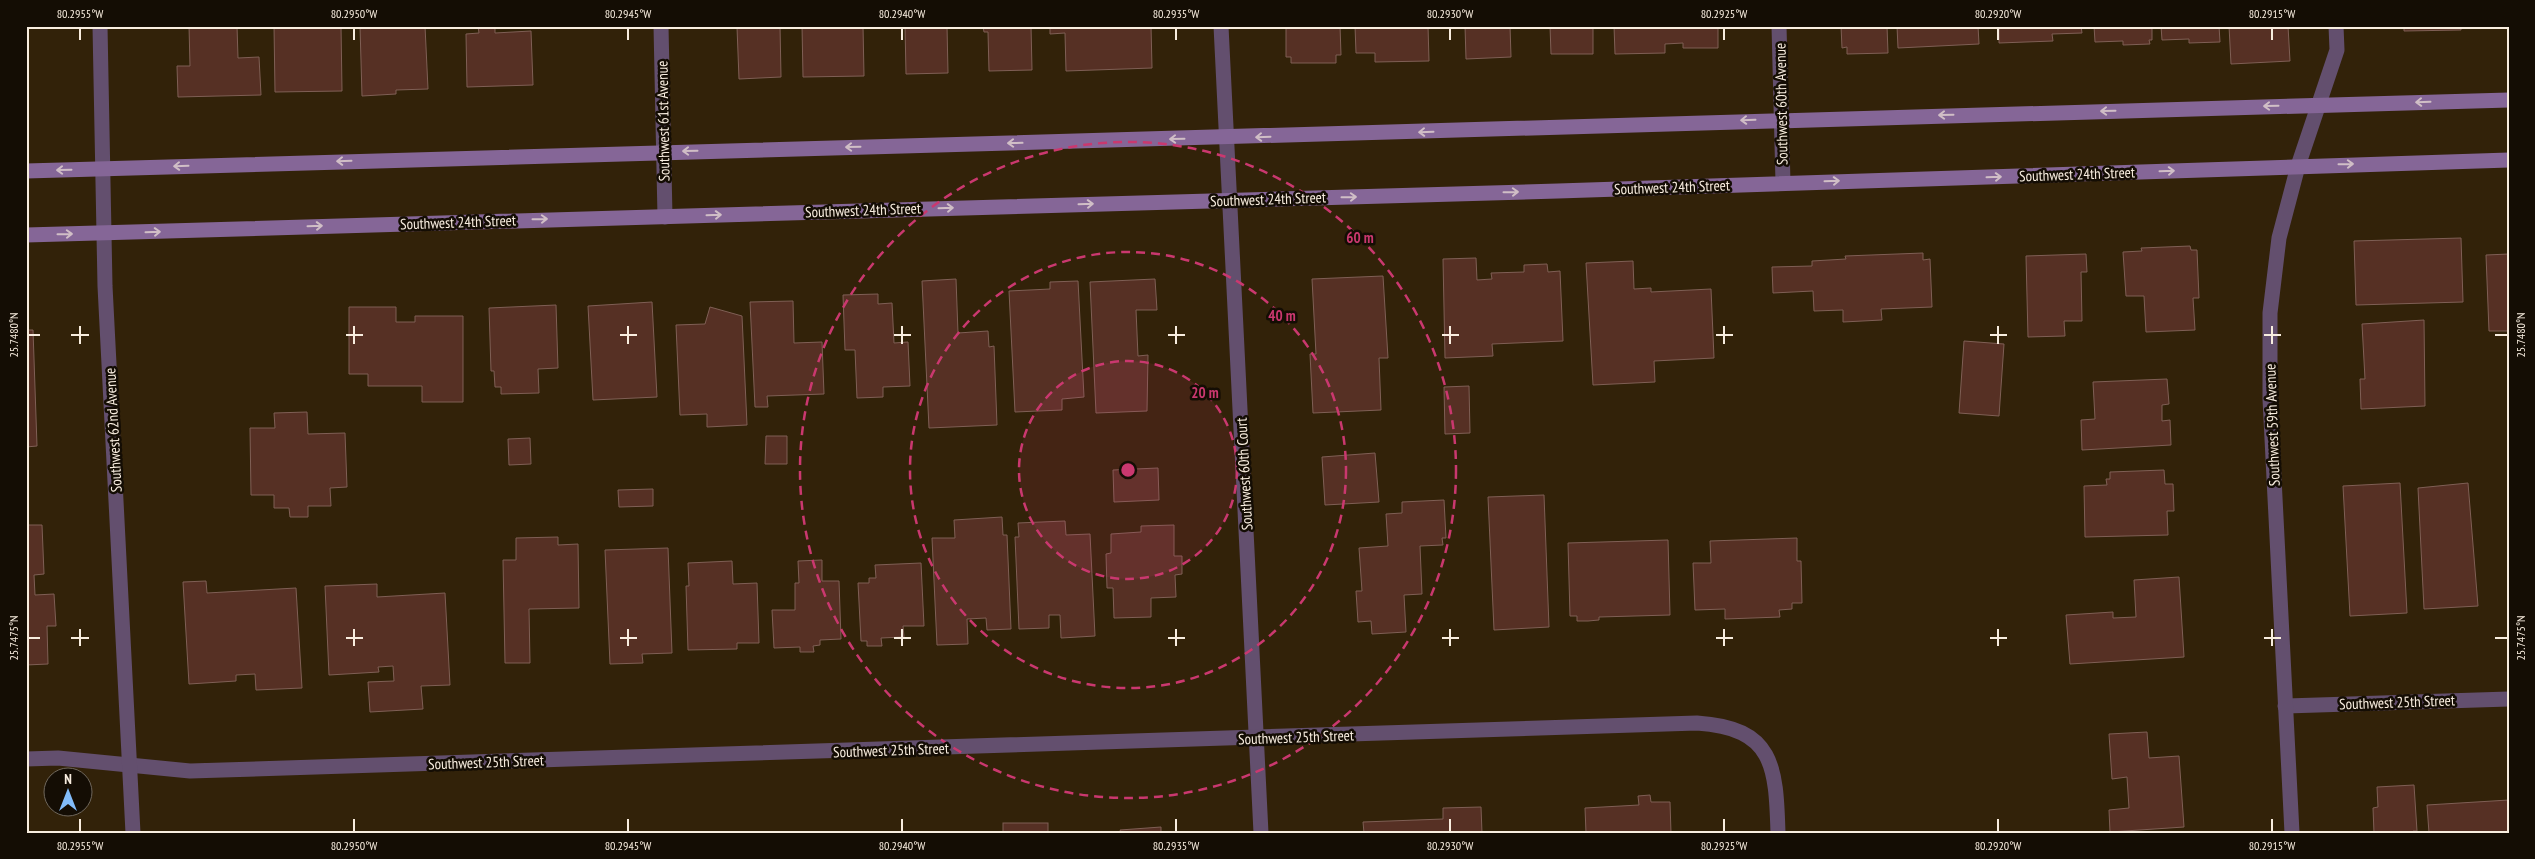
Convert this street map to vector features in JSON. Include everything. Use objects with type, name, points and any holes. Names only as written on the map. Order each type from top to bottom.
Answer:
[{"type":"main road","points":[[26,171],[664,151],[1226,138],[1782,119],[2509,100]]},
{"type":"main road","name":"Southwest 24th Street","points":[[26,235],[2509,160]]},
{"type":"street","name":"Southwest 62nd Avenue","points":[[100,26],[104,234],[133,833]]},
{"type":"street","name":"Southwest 61st Avenue","points":[[661,26],[665,216]]},
{"type":"street","name":"Southwest 60th Court","points":[[1221,26],[1261,833]]},
{"type":"street","name":"Southwest 60th Avenue","points":[[1779,26],[1783,183]]},
{"type":"street","name":"Southwest 59th Avenue","points":[[2292,833],[2270,399],[2270,313],[2279,238],[2298,166],[2337,50],[2336,26]]},
{"type":"street","name":"Southwest 25th Street","points":[[2285,706],[2509,699]]},
{"type":"street","name":"Southwest 25th Street","points":[[26,759],[58,758],[190,772],[1697,723],[1729,727],[1753,739],[1763,749],[1774,776],[1778,833]]},
{"type":"building","points":[[189,26],[237,26],[238,58],[259,57],[261,95],[178,97],[177,66],[190,66]]},
{"type":"building","points":[[274,26],[341,26],[342,91],[275,92]]},
{"type":"building","points":[[360,26],[425,26],[428,89],[396,90],[396,94],[362,96]]},
{"type":"building","points":[[478,26],[495,26],[495,33],[531,31],[533,85],[467,87],[466,34],[479,33]]},
{"type":"building","points":[[780,26],[781,77],[739,79],[737,27]]},
{"type":"building","points":[[802,26],[863,26],[864,76],[803,77]]},
{"type":"building","points":[[905,26],[947,26],[948,73],[906,74]]},
{"type":"building","points":[[983,26],[1031,26],[1032,70],[989,71],[988,32],[984,32]]},
{"type":"building","points":[[1050,26],[1151,26],[1152,68],[1066,71],[1065,33],[1050,34]]},
{"type":"building","points":[[1286,26],[1340,26],[1341,55],[1336,55],[1336,63],[1291,63],[1291,57],[1286,57]]},
{"type":"building","points":[[1355,26],[1428,26],[1429,61],[1375,62],[1375,53],[1356,53]]},
{"type":"building","points":[[1465,26],[1510,26],[1511,57],[1466,59]]},
{"type":"building","points":[[1550,26],[1593,26],[1593,54],[1551,54]]},
{"type":"building","points":[[1614,26],[1718,26],[1718,48],[1683,48],[1683,43],[1665,44],[1665,53],[1615,54]]},
{"type":"building","points":[[1841,26],[1887,26],[1888,53],[1847,54],[1847,47],[1842,48]]},
{"type":"building","points":[[1897,26],[1978,26],[1979,44],[1898,48]]},
{"type":"building","points":[[1999,26],[2081,26],[2082,33],[2052,34],[2053,41],[1999,43]]},
{"type":"building","points":[[2094,26],[2152,26],[2152,40],[2149,40],[2150,44],[2123,45],[2123,41],[2095,42]]},
{"type":"building","points":[[2161,26],[2219,26],[2220,42],[2189,43],[2189,39],[2162,40]]},
{"type":"building","points":[[2229,26],[2288,26],[2290,61],[2231,64]]},
{"type":"building","points":[[2404,26],[2461,26],[2461,30],[2404,31]]},
{"type":"building","points":[[2461,238],[2463,302],[2356,305],[2354,241]]},
{"type":"building","points":[[2190,246],[2191,250],[2197,250],[2199,298],[2193,298],[2195,330],[2146,332],[2144,296],[2126,296],[2123,252],[2142,251],[2141,248]]},
{"type":"building","points":[[1923,253],[1923,260],[1930,259],[1932,307],[1881,309],[1882,320],[1843,322],[1843,310],[1814,311],[1813,291],[1773,293],[1772,267],[1812,266],[1812,261],[1846,259],[1845,256]]},
{"type":"building","points":[[2086,254],[2087,272],[2081,272],[2082,321],[2064,321],[2065,336],[2028,337],[2026,256]]},
{"type":"building","points":[[2509,254],[2509,331],[2489,331],[2486,255]]},
{"type":"building","points":[[1476,258],[1477,280],[1492,279],[1491,273],[1524,272],[1524,265],[1547,264],[1548,272],[1560,271],[1563,341],[1492,344],[1493,356],[1445,358],[1443,259]]},
{"type":"building","points":[[1633,261],[1634,289],[1651,288],[1651,292],[1711,289],[1714,358],[1654,361],[1655,382],[1593,385],[1586,263]]},
{"type":"building","points":[[1383,276],[1388,358],[1379,358],[1381,410],[1313,413],[1310,354],[1316,354],[1312,279]]},
{"type":"building","points":[[956,279],[958,333],[988,331],[989,347],[994,346],[997,425],[929,428],[922,281]]},
{"type":"building","points":[[1155,279],[1157,310],[1136,310],[1138,356],[1148,355],[1147,411],[1096,413],[1090,282]]},
{"type":"building","points":[[1078,281],[1084,397],[1062,399],[1062,410],[1015,412],[1009,291],[1050,289],[1050,282]]},
{"type":"building","points":[[878,294],[878,304],[892,303],[894,343],[908,342],[910,386],[883,387],[883,397],[857,398],[855,350],[845,350],[843,295]]},
{"type":"building","points":[[793,301],[794,343],[822,342],[824,394],[767,396],[768,407],[755,407],[750,302]]},
{"type":"building","points":[[652,302],[657,397],[593,400],[588,306]]},
{"type":"building","points":[[556,305],[558,368],[538,369],[539,393],[501,394],[501,387],[495,387],[494,371],[491,371],[489,308]]},
{"type":"building","points":[[349,307],[396,307],[396,322],[415,322],[415,316],[463,316],[463,402],[422,402],[422,386],[368,386],[368,374],[349,374]]},
{"type":"building","points":[[710,307],[742,316],[747,425],[707,427],[707,414],[680,415],[676,325],[705,324]]},
{"type":"building","points":[[2424,320],[2425,406],[2361,409],[2360,379],[2365,379],[2362,324]]},
{"type":"building","points":[[26,330],[33,330],[37,446],[26,447]]},
{"type":"building","points":[[1964,341],[2004,344],[1999,416],[1959,413]]},
{"type":"building","points":[[2167,379],[2169,404],[2162,405],[2162,421],[2170,420],[2171,445],[2082,450],[2081,420],[2095,419],[2093,382]]},
{"type":"building","points":[[1469,386],[1470,433],[1445,434],[1444,387]]},
{"type":"building","points":[[307,412],[308,434],[345,433],[347,487],[330,488],[331,506],[308,506],[308,517],[290,517],[289,508],[274,508],[274,495],[251,495],[250,428],[275,428],[274,413]]},
{"type":"building","points":[[766,436],[787,436],[787,464],[765,464]]},
{"type":"building","points":[[530,438],[531,464],[509,465],[508,439]]},
{"type":"building","points":[[1375,453],[1379,502],[1325,505],[1322,457]]},
{"type":"building","points":[[1158,468],[1159,500],[1114,502],[1113,470]]},
{"type":"building","points":[[2164,470],[2165,484],[2173,484],[2174,511],[2167,511],[2168,535],[2085,537],[2084,486],[2107,485],[2106,479],[2110,479],[2110,472]]},
{"type":"building","points":[[2400,483],[2407,613],[2350,616],[2343,486]]},
{"type":"building","points":[[2468,483],[2478,606],[2424,609],[2418,488]]},
{"type":"building","points":[[653,489],[653,506],[619,507],[618,490]]},
{"type":"building","points":[[1544,495],[1549,627],[1494,630],[1488,497]]},
{"type":"building","points":[[1444,500],[1446,538],[1442,538],[1443,545],[1420,546],[1422,594],[1404,595],[1406,632],[1372,634],[1371,621],[1358,622],[1356,591],[1362,591],[1359,548],[1388,546],[1386,514],[1402,513],[1402,502]]},
{"type":"building","points":[[1002,517],[1003,535],[1007,535],[1011,629],[987,630],[986,618],[967,619],[968,644],[937,645],[932,538],[955,538],[954,520]]},
{"type":"building","points":[[1065,521],[1066,535],[1090,534],[1095,636],[1061,638],[1060,615],[1049,615],[1049,628],[1019,629],[1015,537],[1019,537],[1018,523]]},
{"type":"building","points":[[26,525],[42,525],[44,574],[34,575],[35,595],[54,594],[56,626],[47,626],[48,664],[26,665]]},
{"type":"building","points":[[1174,525],[1174,556],[1182,556],[1182,574],[1175,575],[1176,597],[1151,598],[1151,617],[1114,618],[1113,588],[1107,588],[1106,554],[1111,553],[1111,534],[1141,532],[1141,526]]},
{"type":"building","points":[[558,537],[558,545],[578,544],[579,608],[529,609],[530,663],[505,663],[503,560],[516,560],[516,538]]},
{"type":"building","points":[[1797,538],[1797,561],[1801,561],[1802,603],[1792,603],[1792,609],[1779,610],[1780,617],[1725,619],[1725,609],[1695,610],[1693,563],[1711,563],[1710,541]]},
{"type":"building","points":[[1668,540],[1670,615],[1599,617],[1599,620],[1588,621],[1577,621],[1577,616],[1570,616],[1568,543]]},
{"type":"building","points":[[668,548],[672,653],[642,654],[643,663],[610,664],[605,550]]},
{"type":"building","points":[[822,560],[822,581],[839,581],[841,639],[820,640],[820,645],[813,646],[814,652],[800,652],[800,647],[774,648],[772,610],[795,610],[795,583],[799,583],[798,561]]},
{"type":"building","points":[[732,561],[733,584],[757,583],[759,643],[737,643],[737,649],[688,650],[686,586],[689,586],[688,563]]},
{"type":"building","points":[[921,563],[924,626],[903,626],[904,637],[881,638],[882,646],[867,646],[867,641],[861,641],[858,583],[869,583],[869,578],[876,578],[875,565]]},
{"type":"building","points":[[2179,577],[2184,657],[2070,664],[2066,615],[2113,612],[2113,618],[2136,617],[2134,580]]},
{"type":"building","points":[[206,581],[207,593],[296,588],[302,688],[256,690],[255,674],[236,675],[236,681],[189,684],[183,582]]},
{"type":"building","points":[[377,584],[377,597],[445,593],[450,685],[421,686],[423,709],[370,712],[368,682],[394,681],[393,666],[378,667],[379,672],[329,675],[325,586]]},
{"type":"building","points":[[2147,732],[2149,758],[2179,756],[2184,827],[2110,832],[2109,810],[2129,808],[2127,777],[2112,779],[2109,734]]},
{"type":"building","points":[[2414,785],[2417,831],[2413,831],[2413,833],[2374,833],[2373,808],[2378,807],[2377,787]]},
{"type":"building","points":[[1650,795],[1651,802],[1670,802],[1671,833],[1586,833],[1585,808],[1639,805],[1638,796]]},
{"type":"building","points":[[2509,800],[2509,833],[2429,833],[2427,805]]},
{"type":"building","points":[[1481,807],[1482,833],[1364,833],[1363,822],[1443,819],[1443,808]]},
{"type":"building","points":[[1003,823],[1048,823],[1048,833],[1003,833]]},
{"type":"building","points":[[1161,827],[1161,833],[1121,833],[1120,830]]}]
